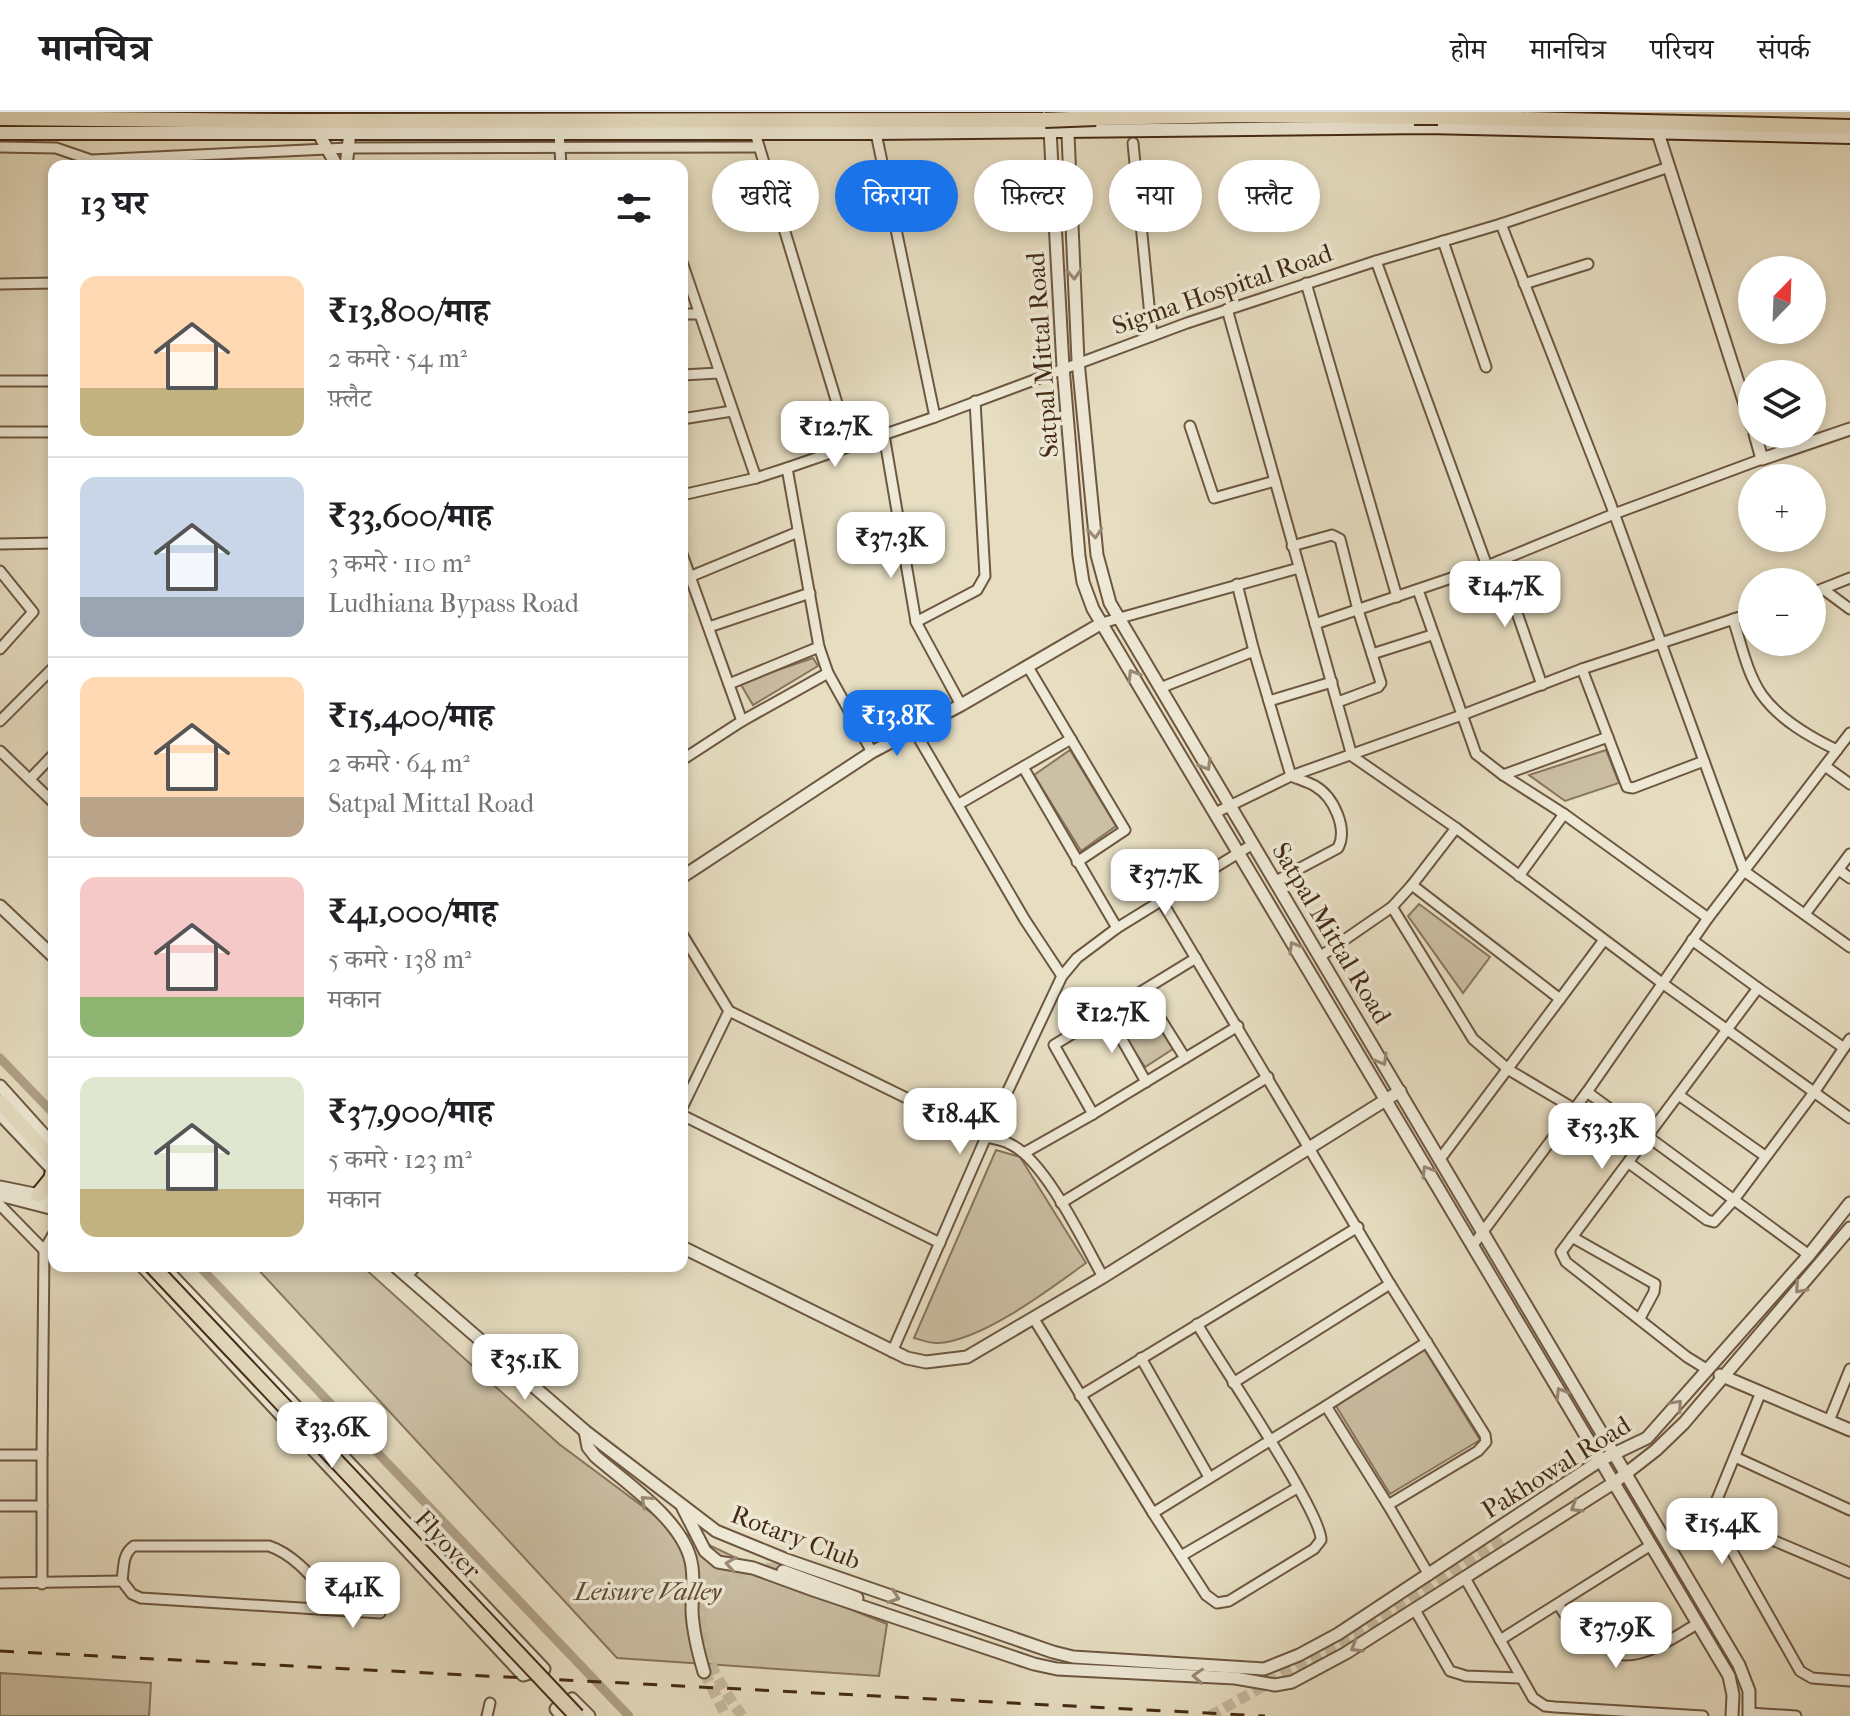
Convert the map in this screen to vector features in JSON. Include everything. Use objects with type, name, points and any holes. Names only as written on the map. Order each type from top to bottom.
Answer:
[{"type":"main road","points":[[1576,112],[1850,119]]},
{"type":"main road","points":[[0,133],[876,133],[1048,120],[1238,115],[1850,127]]},
{"type":"main road","points":[[0,118],[1048,120],[1067,130],[1426,118],[1658,133],[1850,137]]},
{"type":"main road","points":[[0,1102],[48,1154]]},
{"type":"main road","points":[[38,1195],[48,1183]]},
{"type":"main road","name":"Flyover","points":[[158,1272],[577,1716]]},
{"type":"street","name":"Satpal Mittal Road","points":[[1067,112],[1078,361],[1097,555],[1105,589],[1118,618],[1739,1665],[1749,1691],[1749,1715]]},
{"type":"street","name":"Satpal Mittal Road","points":[[1048,120],[1063,367],[1079,556],[1088,596],[1384,1101],[1729,1676],[1733,1695],[1732,1716]]},
{"type":"street","points":[[347,160],[350,132]]},
{"type":"street","points":[[559,132],[560,160]]},
{"type":"street","points":[[56,148],[80,133]]},
{"type":"street","points":[[755,133],[850,446]]},
{"type":"street","points":[[876,133],[935,417]]},
{"type":"street","points":[[1658,133],[1738,382]]},
{"type":"street","points":[[319,134],[334,160]]},
{"type":"street","points":[[1133,143],[1152,336]]},
{"type":"street","points":[[0,147],[56,148],[91,160]]},
{"type":"street","points":[[237,160],[348,148],[759,147]]},
{"type":"street","name":"Sigma Hospital Road","points":[[688,494],[787,468],[1227,309],[1501,224],[1669,167]]},
{"type":"street","points":[[1501,224],[1614,514],[1744,871],[1850,947]]},
{"type":"street","points":[[1443,241],[1486,367]]},
{"type":"street","points":[[1376,261],[1487,566]]},
{"type":"street","points":[[1524,284],[1588,264]]},
{"type":"street","points":[[688,282],[756,478]]},
{"type":"street","points":[[0,284],[48,283]]},
{"type":"street","points":[[1306,283],[1397,597]]},
{"type":"street","points":[[1227,309],[1352,756],[1456,828],[1662,983],[1850,1118]]},
{"type":"street","points":[[688,314],[698,314]]},
{"type":"street","points":[[688,375],[719,373]]},
{"type":"street","points":[[0,381],[48,381]]},
{"type":"street","points":[[916,622],[977,590],[985,576],[975,401]]},
{"type":"street","points":[[688,418],[732,411]]},
{"type":"street","points":[[1190,426],[1214,498],[1275,481]]},
{"type":"street","points":[[1315,624],[1487,566],[1614,514],[1850,429]]},
{"type":"street","points":[[0,432],[48,432]]},
{"type":"street","points":[[884,435],[916,622],[961,705]]},
{"type":"street","points":[[1759,448],[1762,459]]},
{"type":"street","points":[[787,468],[819,647],[828,673],[872,752]]},
{"type":"street","points":[[688,577],[798,532]]},
{"type":"street","points":[[1292,546],[1337,536],[1372,654],[1380,685],[1338,702]]},
{"type":"street","points":[[0,544],[48,543]]},
{"type":"street","points":[[1499,561],[1542,685]]},
{"type":"street","points":[[688,873],[872,752],[961,705],[1102,623],[1299,568]]},
{"type":"street","points":[[0,571],[4,587],[33,612],[0,649]]},
{"type":"street","points":[[1826,588],[1850,578]]},
{"type":"street","points":[[688,582],[709,627],[742,721]]},
{"type":"street","points":[[1237,584],[1291,776]]},
{"type":"street","points":[[1418,590],[1476,754],[1708,918]]},
{"type":"street","points":[[1826,591],[1850,609]]},
{"type":"street","points":[[709,627],[810,593]]},
{"type":"street","points":[[1215,813],[1291,776],[1582,669],[1738,617]]},
{"type":"street","points":[[1733,619],[1754,680],[1762,694],[1786,718],[1837,750]]},
{"type":"street","points":[[1372,654],[1432,635]]},
{"type":"street","points":[[729,684],[819,647]]},
{"type":"street","points":[[1160,688],[1254,651]]},
{"type":"street","points":[[1028,667],[1125,830],[1077,862]]},
{"type":"street","points":[[1582,669],[1625,784],[1630,788],[1704,761]]},
{"type":"street","points":[[0,721],[48,673]]},
{"type":"street","points":[[688,755],[828,673]]},
{"type":"street","points":[[1269,701],[1332,682]]},
{"type":"street","points":[[914,730],[1025,920],[1062,976]]},
{"type":"street","points":[[1473,1245],[1587,1092],[1708,918],[1850,733]]},
{"type":"street","points":[[1503,775],[1608,737]]},
{"type":"street","points":[[959,804],[1071,739]]},
{"type":"street","points":[[0,751],[48,797]]},
{"type":"street","points":[[30,779],[48,760]]},
{"type":"street","points":[[1825,766],[1850,784]]},
{"type":"street","points":[[1023,767],[1117,928]]},
{"type":"street","points":[[1276,881],[1338,848],[1343,839],[1343,829],[1325,794],[1316,786],[1291,776]]},
{"type":"street","points":[[1519,876],[1564,814]]},
{"type":"street","points":[[1321,956],[1392,907],[1456,828]]},
{"type":"street","points":[[892,1352],[986,1137],[1062,976],[1077,958],[1117,928],[1253,844]]},
{"type":"street","points":[[1805,914],[1850,854]]},
{"type":"street","points":[[1839,870],[1850,878]]},
{"type":"street","points":[[1412,885],[1560,999]]},
{"type":"street","points":[[1161,900],[1390,1284],[1483,1431],[1486,1442],[1478,1451],[1388,1505]]},
{"type":"street","points":[[0,906],[48,951]]},
{"type":"street","points":[[1392,907],[1463,1025],[1488,1054],[1573,1108]]},
{"type":"street","points":[[1440,1159],[1604,940]]},
{"type":"street","points":[[1629,1163],[1710,1222],[1720,1218],[1847,1043],[1758,988],[1692,940]]},
{"type":"street","points":[[688,944],[729,1011],[986,1137],[1011,1144],[1024,1153],[1061,1203],[1103,1277]]},
{"type":"street","points":[[1093,1114],[1054,1045],[1196,958]]},
{"type":"street","points":[[1758,988],[1561,1252],[1566,1262],[1708,1370],[1850,1430]]},
{"type":"street","points":[[1143,991],[1185,1058]]},
{"type":"street","points":[[688,1096],[729,1011]]},
{"type":"street","points":[[1107,1013],[1146,1082]]},
{"type":"street","points":[[1024,1153],[1238,1026]]},
{"type":"street","points":[[1061,1203],[1268,1077]]},
{"type":"street","points":[[0,1086],[48,1139]]},
{"type":"street","points":[[688,1250],[892,1352],[926,1362],[967,1357],[1103,1277],[1400,1091]]},
{"type":"street","points":[[1587,1092],[1809,1255]]},
{"type":"street","points":[[1680,1096],[1765,1156]]},
{"type":"street","points":[[0,1114],[48,1165]]},
{"type":"street","points":[[688,1118],[940,1243]]},
{"type":"street","points":[[0,1187],[48,1197]]},
{"type":"street","points":[[0,1195],[48,1207]]},
{"type":"street","name":"Pakhowal Road","points":[[1264,1669],[1338,1634],[1601,1460],[1647,1438],[1809,1255],[1850,1203]]},
{"type":"street","points":[[0,1205],[44,1250]]},
{"type":"street","points":[[1080,1396],[1358,1227]]},
{"type":"street","name":"Pakhowal Road","points":[[1236,1672],[1286,1684],[1322,1667],[1626,1475],[1684,1423],[1850,1228]]},
{"type":"street","points":[[1572,1237],[1655,1284],[1655,1291],[1640,1318]]},
{"type":"street","points":[[42,1584],[42,1305],[44,1250],[48,1243]]},
{"type":"street","points":[[148,1272],[523,1675],[544,1669],[169,1272]]},
{"type":"street","name":"Rotary Club","points":[[402,1272],[585,1431],[716,1531],[787,1560],[1073,1657],[1236,1672],[1264,1669]]},
{"type":"street","points":[[407,1276],[411,1272]]},
{"type":"street","points":[[1233,1383],[1390,1284]]},
{"type":"street","points":[[1034,1319],[1153,1513],[1206,1595],[1217,1603],[1229,1601],[1314,1549],[1321,1540],[1318,1524],[1197,1324]]},
{"type":"street","points":[[1153,1513],[1427,1342]]},
{"type":"street","points":[[1141,1358],[1209,1477]]},
{"type":"street","points":[[1829,1421],[1850,1369]]},
{"type":"street","points":[[1711,1514],[1761,1392]]},
{"type":"street","points":[[1326,1406],[1429,1575]]},
{"type":"street","points":[[585,1431],[588,1447],[595,1456],[665,1519],[684,1541],[693,1569],[695,1642],[704,1672]]},
{"type":"street","points":[[0,1455],[42,1455]]},
{"type":"street","points":[[1735,1457],[1850,1510]]},
{"type":"street","points":[[1181,1556],[1297,1488]]},
{"type":"street","points":[[681,1504],[705,1551],[718,1562],[753,1568],[1006,1655],[1057,1669],[1236,1672]]},
{"type":"street","points":[[0,1506],[42,1506]]},
{"type":"street","points":[[1711,1514],[1850,1573]]},
{"type":"street","points":[[1711,1514],[1800,1671],[1812,1678],[1850,1681]]},
{"type":"street","points":[[1500,1640],[1651,1545]]},
{"type":"street","points":[[340,1609],[152,1600],[132,1594],[122,1581],[127,1551],[134,1546],[269,1546],[292,1558],[344,1613],[380,1613]]},
{"type":"street","points":[[777,1569],[1051,1663],[1062,1664],[1073,1657]]},
{"type":"street","points":[[1465,1578],[1520,1678],[1533,1698],[1545,1706],[1703,1716]]},
{"type":"street","points":[[0,1583],[122,1581]]},
{"type":"street","points":[[1558,1604],[1579,1636],[1624,1655],[1654,1647],[1697,1624]]},
{"type":"street","points":[[1415,1610],[1450,1671],[1466,1676],[1520,1678]]},
{"type":"street","points":[[562,1716],[556,1709],[572,1699],[589,1716]]},
{"type":"street","points":[[487,1716],[490,1703]]},
{"type":"street","points":[[1749,1715],[1796,1716]]},
{"type":"green space","points":[[813,658],[818,666],[753,705],[740,683]]},
{"type":"green space","points":[[1070,750],[1116,826],[1081,851],[1034,775]]},
{"type":"green space","points":[[1606,750],[1619,783],[1565,801],[1529,775]]},
{"type":"green space","points":[[1419,904],[1490,957],[1463,993],[1408,916]]},
{"type":"green space","points":[[1142,1001],[1173,1049],[1145,1067],[1114,1020]]},
{"type":"green space","points":[[996,1150],[1020,1157],[1086,1263],[1016,1312],[975,1333],[939,1343],[914,1338]]},
{"type":"green space","name":"Leisure Valley","points":[[261,1272],[369,1272],[559,1444],[669,1526],[810,1593],[887,1624],[879,1676],[617,1658]]},
{"type":"green space","points":[[1424,1349],[1480,1440],[1390,1494],[1336,1406]]},
{"type":"green space","points":[[0,1673],[151,1683],[149,1716],[0,1716]]},
{"type":"waterway","points":[[0,1058],[48,1108]]},
{"type":"waterway","points":[[205,1272],[629,1716]]},
{"type":"tunnel","points":[[1210,1716],[1360,1632],[1502,1540]]},
{"type":"tunnel","points":[[742,1716],[713,1669],[701,1633],[702,1616],[707,1600],[719,1585],[733,1575],[752,1568],[777,1569]]},
{"type":"tunnel","points":[[704,1672],[726,1716]]},
{"type":"railway","points":[[0,1651],[1265,1716]]}]
